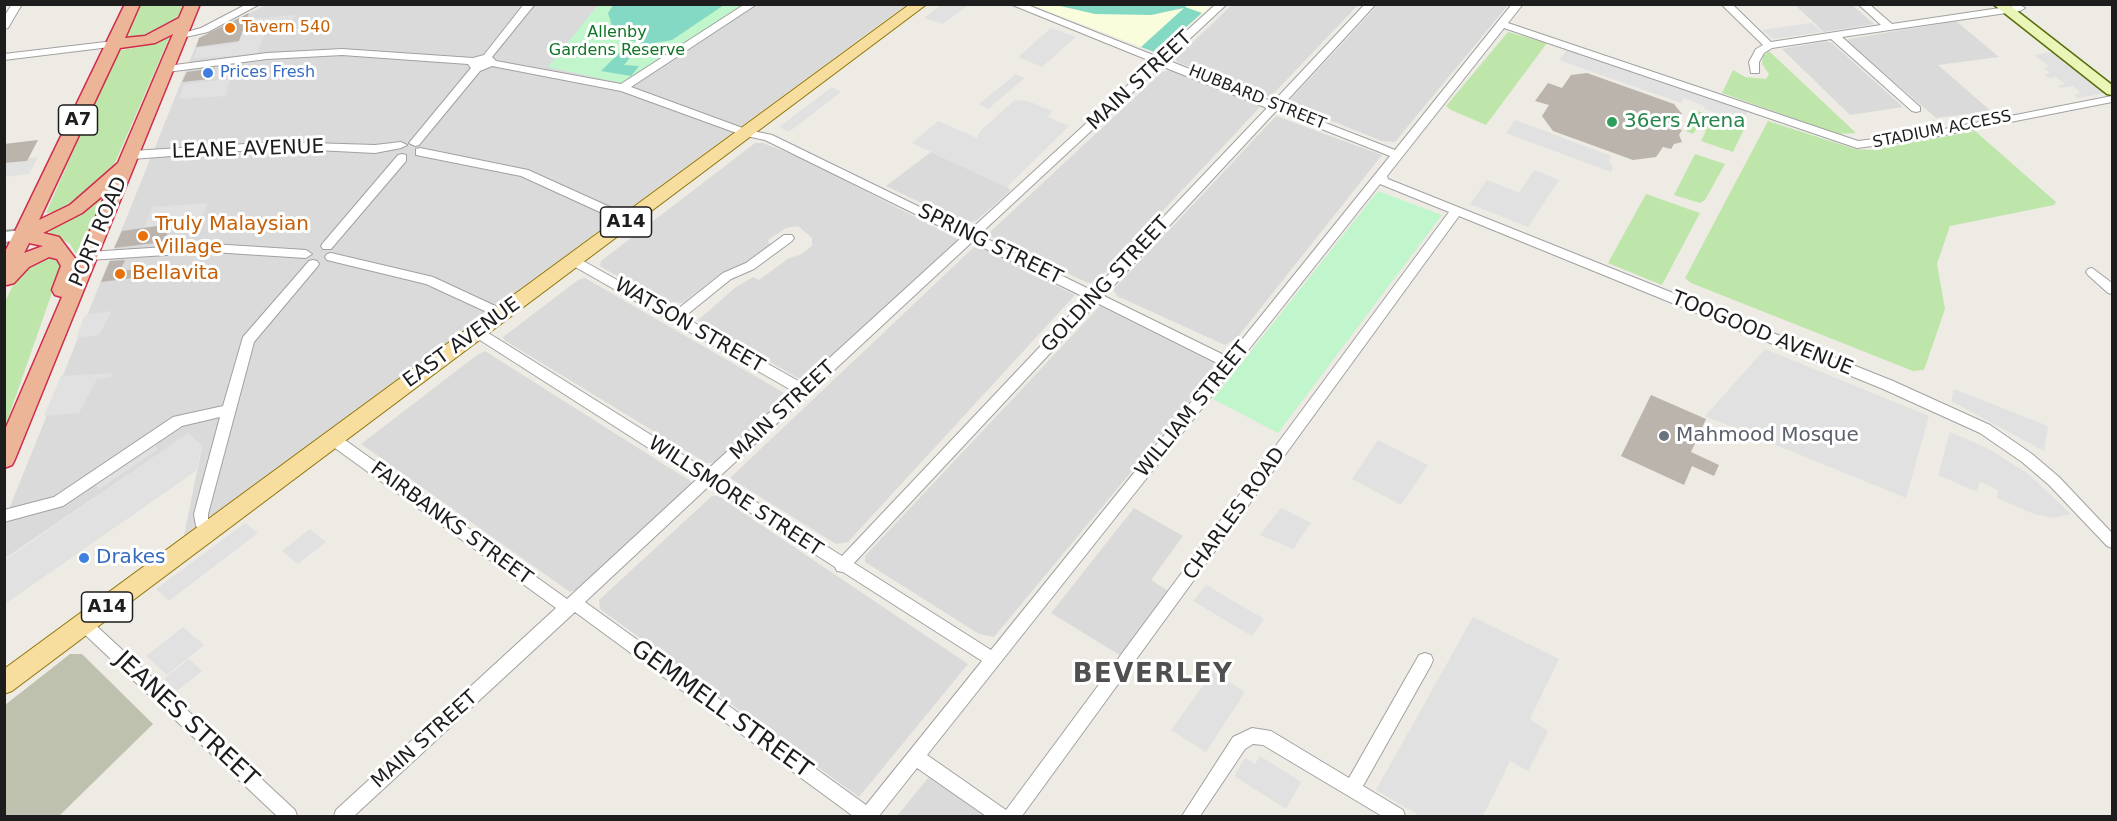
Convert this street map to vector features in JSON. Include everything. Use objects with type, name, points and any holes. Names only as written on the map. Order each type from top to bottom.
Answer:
[{"type":"highway","name":"A7","points":[[4,278],[133,4]]},
{"type":"highway","name":"PORT ROAD","points":[[4,459],[193,4]]},
{"type":"highway","points":[[114,44],[149,40],[183,28]]},
{"type":"highway","points":[[24,235],[76,209],[130,160]]},
{"type":"highway","points":[[24,235],[52,242],[63,254],[70,266],[58,302],[67,306]]},
{"type":"highway","points":[[4,278],[22,262],[38,254],[49,251],[63,254]]},
{"type":"main road","name":"EAST AVENUE","points":[[4,683],[920,4]]},
{"type":"main road","points":[[2010,7],[2112,78]]},
{"type":"main road","points":[[2010,7],[2112,91]]},
{"type":"street","points":[[4,26],[17,4]]},
{"type":"street","points":[[183,28],[204,30],[255,4]]},
{"type":"street","points":[[167,69],[267,56],[342,52],[476,64],[489,60],[530,4]]},
{"type":"street","points":[[623,88],[752,4]]},
{"type":"street","name":"HUBBARD STREET","points":[[1015,4],[1397,154]]},
{"type":"street","name":"MAIN STREET","points":[[342,816],[709,480],[1222,4]]},
{"type":"street","name":"GOLDING STREET","points":[[842,566],[1371,4]]},
{"type":"street","name":"WILLIAM STREET","points":[[868,816],[1518,4]]},
{"type":"street","points":[[1726,4],[1769,45]]},
{"type":"street","points":[[1863,4],[1888,26]]},
{"type":"street","points":[[1755,71],[1754,62],[1769,45],[2010,7]]},
{"type":"street","name":"STADIUM ACCESS","points":[[1503,24],[1857,145],[1924,136],[2112,99]]},
{"type":"street","points":[[1833,36],[1916,109]]},
{"type":"street","points":[[4,57],[114,44]]},
{"type":"street","name":"SPRING STREET","points":[[489,60],[623,88],[746,133],[768,137],[1231,364]]},
{"type":"street","points":[[476,64],[418,147],[524,173],[628,220]]},
{"type":"street","name":"LEANE AVENUE","points":[[130,160],[278,145],[402,151],[418,147]]},
{"type":"street","points":[[89,256],[212,248],[310,259],[321,263],[402,151]]},
{"type":"street","name":"TOOGOOD AVENUE","points":[[1381,175],[1384,181],[1899,390],[1985,429],[2054,480],[2112,542]]},
{"type":"street","name":"CHARLES ROAD","points":[[1012,816],[1456,211]]},
{"type":"street","points":[[4,237],[24,235]]},
{"type":"street","points":[[676,317],[727,276],[750,266],[788,238]]},
{"type":"street","points":[[329,251],[429,280],[502,314]]},
{"type":"street","points":[[210,531],[201,522],[201,514],[248,340],[310,259]]},
{"type":"street","name":"WATSON STREET","points":[[574,261],[804,391]]},
{"type":"street","points":[[2092,272],[2112,290]]},
{"type":"street","name":"WILLSMORE STREET","points":[[477,332],[842,566],[994,660]]},
{"type":"street","points":[[4,516],[58,502],[178,421],[229,410]]},
{"type":"street","name":"FAIRBANKS STREET","points":[[333,439],[572,606]]},
{"type":"street","name":"GEMMELL STREET","points":[[572,606],[868,816]]},
{"type":"street","name":"JEANES STREET","points":[[84,624],[289,816]]},
{"type":"street","points":[[1352,789],[1425,660]]},
{"type":"street","points":[[1190,816],[1239,743],[1252,736],[1265,737],[1397,816]]},
{"type":"street","points":[[916,757],[1000,816]]},
{"type":"shaded area","points":[[942,4],[969,5],[942,24],[924,18]]},
{"type":"shaded area","points":[[266,5],[906,5],[184,536],[202,446],[188,434],[4,559],[5,519],[199,38]]},
{"type":"shaded area","points":[[1032,5],[1212,5],[1159,52],[1154,52]]},
{"type":"shaded area","points":[[1232,5],[1358,5],[1273,94],[1268,96],[1177,62],[1175,59]]},
{"type":"shaded area","points":[[1378,5],[1508,5],[1395,142],[1382,141],[1287,103]]},
{"type":"shaded area","points":[[1795,5],[1852,5],[1874,24],[1824,32]]},
{"type":"shaded area","points":[[295,15],[289,29],[266,30],[257,54],[194,58],[197,48],[238,43],[246,19]]},
{"type":"shaded area","points":[[1956,21],[1999,57],[1938,65],[1991,111],[1936,118],[1848,42],[1849,39]]},
{"type":"shaded area","points":[[1812,23],[1822,32],[1773,39],[1762,30]]},
{"type":"shaded area","points":[[1051,28],[1076,37],[1042,67],[1018,57]]},
{"type":"shaded area","points":[[1826,41],[1832,43],[1903,107],[1850,115],[1782,49]]},
{"type":"shaded area","points":[[1568,49],[1748,111],[1742,122],[1704,109],[1705,106],[1684,98],[1681,103],[1559,60]]},
{"type":"shaded area","points":[[2051,52],[2065,63],[2058,65],[2066,64],[2105,93],[2078,98],[2074,95],[2081,93],[2073,86],[2061,88],[2058,86],[2065,84],[2056,77],[2049,78],[2044,75],[2050,73],[2044,68],[2049,66],[2034,55]]},
{"type":"shaded area","points":[[1171,70],[1259,104],[1260,107],[1096,282],[1088,283],[990,236],[989,233],[1162,72]]},
{"type":"shaded area","points":[[1016,74],[1025,78],[988,109],[979,104]]},
{"type":"shaded area","points":[[230,79],[226,96],[179,99],[184,84]]},
{"type":"shaded area","points":[[832,87],[841,92],[789,132],[779,127]]},
{"type":"shaded area","points":[[1015,100],[1028,101],[1052,111],[1048,117],[1069,126],[1007,187],[912,143],[938,121],[977,138],[980,131]]},
{"type":"shaded area","points":[[1276,116],[1382,155],[1237,338],[1225,345],[1117,296],[1113,290]]},
{"type":"shaded area","points":[[1515,120],[1611,156],[1609,160],[1613,168],[1611,172],[1506,133]]},
{"type":"shaded area","points":[[755,143],[763,143],[806,160],[959,240],[810,378],[803,381],[698,320],[736,287],[753,277],[759,280],[789,258],[800,255],[812,246],[812,238],[798,226],[786,228],[768,240],[770,246],[751,262],[723,272],[683,303],[659,301],[600,266],[601,261]]},
{"type":"shaded area","points":[[931,152],[1011,190],[976,221],[963,223],[886,186]]},
{"type":"shaded area","points":[[38,157],[29,174],[5,177],[4,161]]},
{"type":"shaded area","points":[[1534,170],[1559,180],[1528,227],[1470,204],[1487,180],[1519,193]]},
{"type":"shaded area","points":[[208,203],[202,217],[194,219],[193,224],[145,227],[152,207]]},
{"type":"shaded area","points":[[974,247],[982,248],[1075,295],[848,542],[836,544],[730,478]]},
{"type":"shaded area","points":[[585,278],[786,394],[784,400],[716,463],[706,463],[504,340],[503,337],[578,280]]},
{"type":"shaded area","points":[[1100,306],[1214,363],[1215,371],[994,637],[979,634],[865,562],[865,556]]},
{"type":"shaded area","points":[[112,311],[99,335],[76,338],[85,315]]},
{"type":"shaded area","points":[[1765,349],[1929,416],[1906,498],[1705,416]]},
{"type":"shaded area","points":[[485,351],[695,484],[579,589],[570,592],[361,444]]},
{"type":"shaded area","points":[[113,373],[111,377],[97,379],[79,413],[44,416],[61,376]]},
{"type":"shaded area","points":[[1954,389],[2048,426],[2044,451],[1951,401]]},
{"type":"shaded area","points":[[1950,432],[1989,449],[2027,473],[2071,514],[2054,518],[2034,514],[1997,498],[1998,490],[1980,482],[1977,492],[1938,475]]},
{"type":"shaded area","points":[[188,433],[202,446],[196,471],[5,604],[5,560]]},
{"type":"shaded area","points":[[1378,440],[1428,465],[1401,505],[1352,479]]},
{"type":"shaded area","points":[[156,441],[157,450],[98,490],[96,482]]},
{"type":"shaded area","points":[[712,496],[718,496],[968,664],[859,797],[600,609],[599,600]]},
{"type":"shaded area","points":[[1134,508],[1183,536],[1151,580],[1173,594],[1126,659],[1051,613]]},
{"type":"shaded area","points":[[1281,508],[1311,523],[1293,549],[1260,535]]},
{"type":"shaded area","points":[[245,523],[258,533],[169,601],[156,589]]},
{"type":"shaded area","points":[[310,529],[326,542],[298,564],[282,551]]},
{"type":"shaded area","points":[[1206,585],[1264,619],[1252,636],[1193,601]]},
{"type":"shaded area","points":[[1473,617],[1559,659],[1530,719],[1548,731],[1528,771],[1510,761],[1483,816],[1420,816],[1376,790]]},
{"type":"shaded area","points":[[183,627],[204,645],[167,675],[146,656]]},
{"type":"shaded area","points":[[70,654],[82,654],[153,724],[59,816],[5,816],[5,705]]},
{"type":"shaded area","points":[[189,659],[202,671],[177,691],[164,679]]},
{"type":"shaded area","points":[[1213,672],[1245,692],[1206,752],[1171,730]]},
{"type":"shaded area","points":[[1260,756],[1301,782],[1286,809],[1234,776],[1245,758],[1255,764]]},
{"type":"shaded area","points":[[932,773],[990,816],[897,816]]},
{"type":"green space","points":[[614,4],[724,5],[672,40],[648,44],[628,40],[612,26],[608,13]]},
{"type":"green space","points":[[137,5],[188,5],[185,13],[170,30],[150,39],[120,41]]},
{"type":"green space","name":"Allenby Gardens Reserve","points":[[598,5],[744,5],[625,84],[548,67]]},
{"type":"green space","points":[[1056,5],[1187,5],[1185,7],[1202,13],[1159,51],[1154,52],[1141,47],[1184,8],[1151,15],[1095,14]]},
{"type":"green space","points":[[1508,32],[1547,43],[1486,125],[1451,110],[1446,106]]},
{"type":"green space","points":[[171,34],[114,165],[103,181],[50,223],[55,212],[46,213],[117,51],[139,47]]},
{"type":"green space","points":[[621,51],[634,53],[624,65],[639,66],[631,76],[601,71]]},
{"type":"green space","points":[[1769,51],[1856,133],[1838,134],[1722,93],[1733,70],[1745,77],[1766,79],[1769,74],[1762,64],[1763,56]]},
{"type":"green space","points":[[1697,111],[1745,127],[1733,152],[1701,141],[1706,131],[1697,128],[1693,134],[1686,131]]},
{"type":"green space","points":[[1768,121],[1855,149],[1872,150],[1975,131],[2056,202],[2054,205],[1950,226],[1937,264],[1945,309],[1924,370],[1913,371],[1691,283],[1685,278]]},
{"type":"green space","points":[[1695,154],[1725,164],[1705,200],[1700,203],[1674,195]]},
{"type":"green space","points":[[1378,191],[1442,215],[1278,433],[1213,399]]},
{"type":"green space","points":[[105,193],[80,254],[76,254],[70,244],[50,236],[50,229]]},
{"type":"green space","points":[[1646,194],[1700,213],[1662,285],[1608,263]]},
{"type":"green space","points":[[47,256],[60,262],[61,267],[5,427],[5,302],[19,272]]},
{"type":"building","name":"Tavern 540","points":[[249,13],[239,41],[196,47],[199,38]]},
{"type":"building","points":[[215,68],[210,79],[182,82],[187,72]]},
{"type":"building","name":"36ers Arena","points":[[1587,73],[1674,104],[1682,114],[1674,127],[1682,130],[1679,135],[1682,142],[1674,144],[1671,149],[1663,147],[1656,157],[1633,160],[1553,131],[1542,116],[1549,105],[1535,101],[1548,83],[1562,88],[1571,75]]},
{"type":"building","points":[[38,140],[27,161],[4,163],[4,144]]},
{"type":"building","name":"Truly Malaysian Village","points":[[171,224],[164,242],[114,248],[122,231]]},
{"type":"building","name":"Bellavita","points":[[125,260],[120,271],[138,269],[133,278],[101,282],[110,261]]},
{"type":"building","name":"Mahmood Mosque","points":[[1651,395],[1706,419],[1691,452],[1719,465],[1714,476],[1692,466],[1684,485],[1621,456]]},
{"type":"place","name":"Tavern 540","points":[[230,28]]},
{"type":"place","name":"Prices Fresh","points":[[208,73]]},
{"type":"place","name":"36ers Arena","points":[[1612,122]]},
{"type":"place","name":"Truly Malaysian Village","points":[[143,236]]},
{"type":"place","name":"Bellavita","points":[[120,274]]},
{"type":"place","name":"Mahmood Mosque","points":[[1664,436]]},
{"type":"place","name":"Drakes","points":[[84,558]]},
{"type":"district","name":"BEVERLEY","points":[[1153,675]]}]
